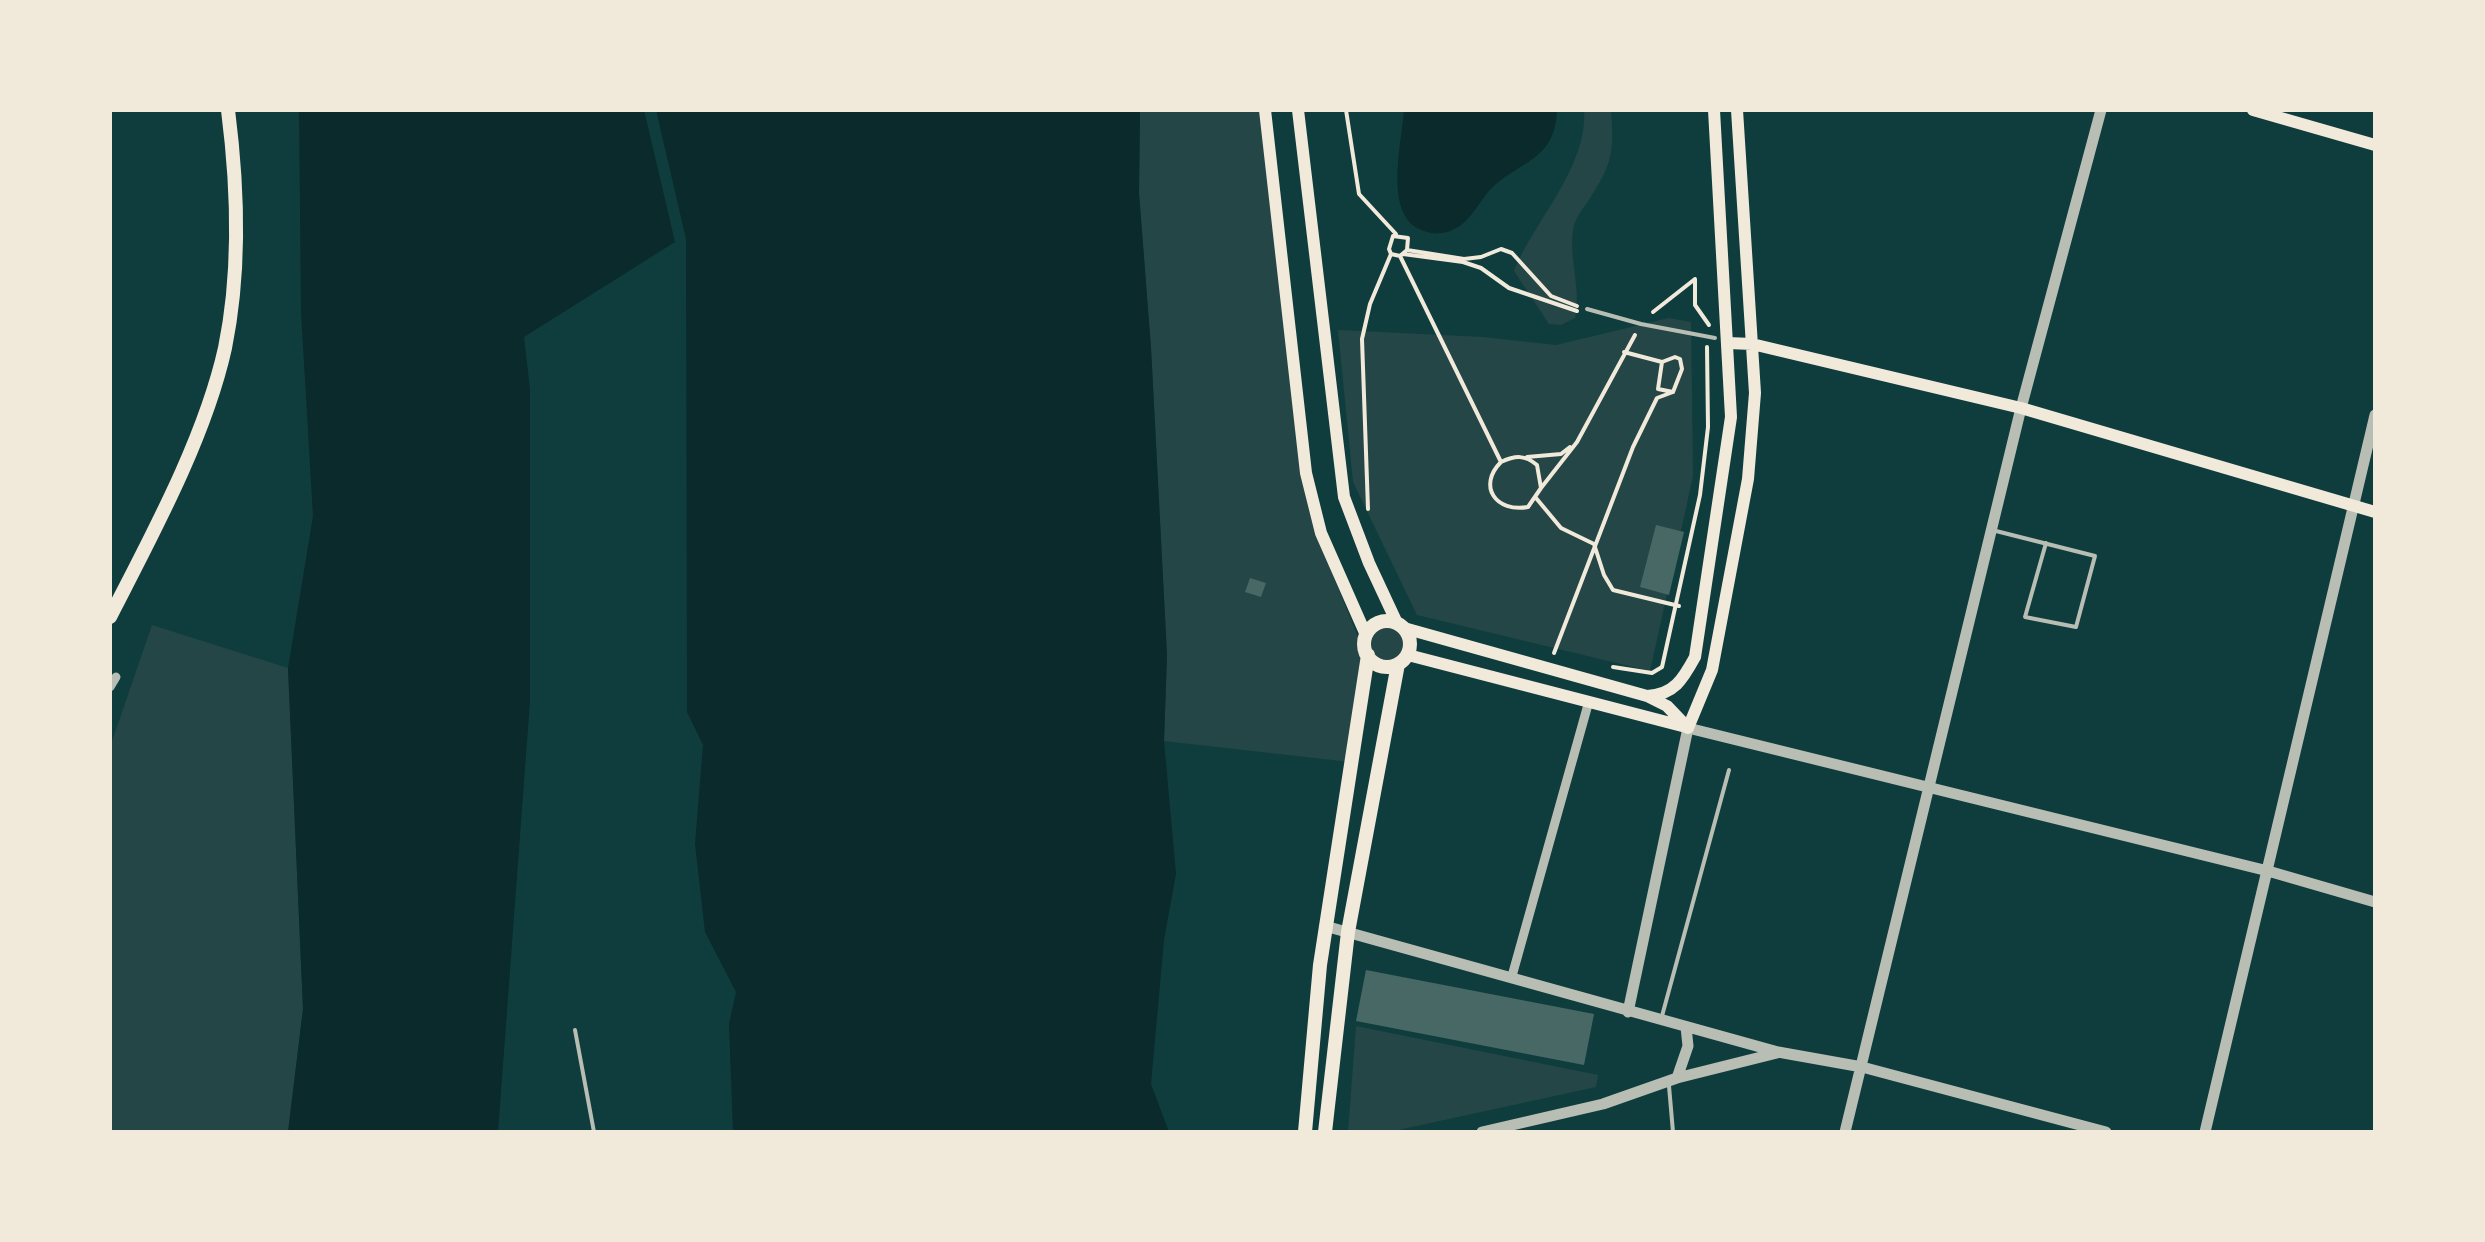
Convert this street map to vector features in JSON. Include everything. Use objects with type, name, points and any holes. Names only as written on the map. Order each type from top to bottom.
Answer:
[{"type":"main road","points":[[110,617],[206,414],[225,347],[237,214],[228,110]]},
{"type":"main road","points":[[1264,110],[1306,473],[1322,533],[1366,635],[1368,655],[1325,926],[1305,1132]]},
{"type":"main road","points":[[1298,110],[1344,497],[1369,563],[1409,636],[1348,932],[1325,1132]]},
{"type":"main road","points":[[1647,696],[1659,696],[1680,684],[1694,657],[1731,417],[1721,340],[1714,110]]},
{"type":"main road","points":[[1688,728],[1712,670],[1748,479],[1755,393],[1737,110]]},
{"type":"main road","points":[[2253,110],[2375,146]]},
{"type":"main road","points":[[1721,340],[2021,408],[2375,512]]},
{"type":"main road","points":[[1366,635],[1383,621],[1549,666],[1647,696],[1668,706],[1688,728]]},
{"type":"main road","points":[[1368,655],[1378,665],[1403,659],[1688,728]]},
{"type":"main road","points":[[1292,1132],[1306,1108]]},
{"type":"street","points":[[1845,1132],[2021,408],[2102,110]]},
{"type":"street","points":[[2205,1132],[2375,415]]},
{"type":"street","points":[[110,687],[116,677]]},
{"type":"street","points":[[1512,976],[1589,701]]},
{"type":"street","points":[[1628,1012],[1688,728],[2268,871],[2375,902]]},
{"type":"street","points":[[1325,926],[1778,1052],[1862,1067],[2106,1132]]},
{"type":"street","points":[[1673,1080],[1688,1046],[1686,1027]]},
{"type":"street","points":[[1482,1132],[1603,1104],[1673,1080],[1778,1052]]},
{"type":"lane","points":[[1586,312],[1721,340]]},
{"type":"lane","points":[[1992,529],[2095,556],[2076,626],[2025,616],[2046,544]]},
{"type":"lane","points":[[1660,1020],[1729,770]]},
{"type":"lane","points":[[575,1030],[594,1132]]},
{"type":"lane","points":[[1673,1080],[1673,1132]]},
{"type":"path","points":[[1346,110],[1359,194],[1396,234],[1408,238],[1403,253],[1502,462]]},
{"type":"path","points":[[1369,526],[1362,339],[1370,304],[1391,254],[1390,242],[1396,234]]},
{"type":"path","points":[[1391,254],[1464,259],[1480,258],[1501,249],[1522,262],[1552,296],[1586,312]]},
{"type":"path","points":[[1403,253],[1463,262],[1481,268],[1510,288],[1586,312]]},
{"type":"path","points":[[1577,442],[1561,454],[1512,457],[1502,462],[1488,479],[1500,504],[1512,510],[1528,506],[1536,498],[1577,442],[1641,324],[1694,279],[1694,306],[1721,340]]},
{"type":"path","points":[[1608,666],[1646,672],[1662,666],[1702,478],[1708,427],[1707,337]]},
{"type":"path","points":[[1624,352],[1662,362],[1675,356],[1680,359],[1682,369],[1673,392],[1658,398]]},
{"type":"path","points":[[1549,666],[1633,448],[1658,398],[1662,362]]},
{"type":"path","points":[[1658,388],[1673,392]]},
{"type":"path","points":[[1527,457],[1537,465],[1541,488]]},
{"type":"path","points":[[1536,498],[1562,528],[1594,544],[1613,590],[1678,605]]},
{"type":"shaded area","points":[[299,110],[644,110],[675,242],[524,337],[530,389],[530,701],[498,1132],[288,1132],[303,1009],[288,668],[313,516],[301,312]]},
{"type":"shaded area","points":[[656,110],[1140,110],[1139,193],[1167,655],[1164,741],[1176,874],[1164,940],[1151,1084],[1169,1132],[733,1132],[729,1024],[736,992],[705,932],[695,844],[703,745],[687,712],[686,239]]},
{"type":"shaded area","points":[[1140,110],[1261,110],[1320,543],[1362,647],[1350,762],[1164,741],[1167,655],[1139,193]]},
{"type":"shaded area","points":[[1404,110],[1557,110],[1555,126],[1545,147],[1491,189],[1461,225],[1439,233],[1424,231],[1411,223],[1403,211],[1398,159]]},
{"type":"shaded area","points":[[1584,110],[1611,110],[1610,156],[1574,225],[1575,318],[1561,325],[1549,324],[1514,271],[1569,173],[1583,131]]},
{"type":"shaded area","points":[[1669,318],[1691,322],[1693,476],[1650,671],[1417,615],[1353,482],[1338,330],[1556,345]]},
{"type":"shaded area","points":[[152,625],[288,668],[303,1009],[288,1132],[110,1132],[110,747]]},
{"type":"shaded area","points":[[1387,625],[1401,631],[1407,645],[1401,659],[1387,665],[1373,659],[1367,645],[1373,631]]},
{"type":"shaded area","points":[[1356,1026],[1598,1075],[1596,1087],[1389,1132],[1348,1132]]},
{"type":"building","points":[[1656,525],[1684,532],[1669,595],[1640,587]]},
{"type":"building","points":[[1250,578],[1266,583],[1261,597],[1245,592]]},
{"type":"building","points":[[1366,970],[1594,1014],[1584,1065],[1356,1021]]}]
